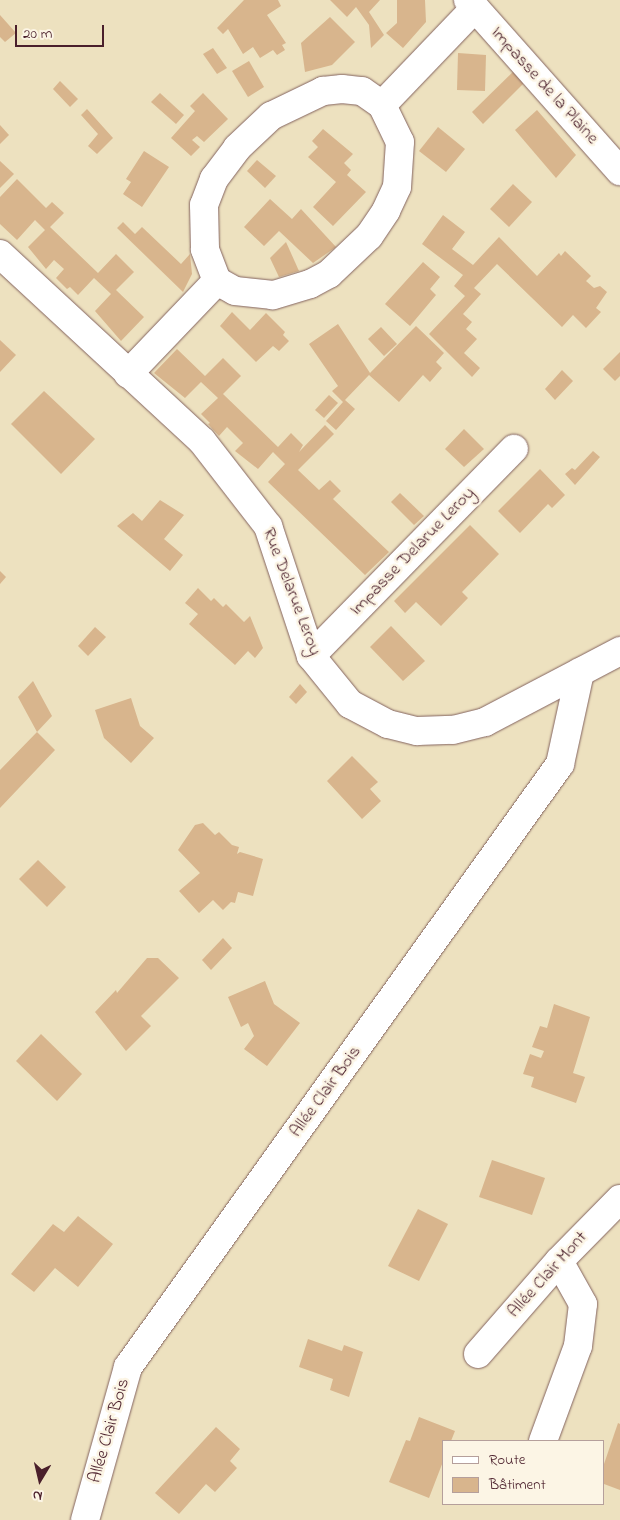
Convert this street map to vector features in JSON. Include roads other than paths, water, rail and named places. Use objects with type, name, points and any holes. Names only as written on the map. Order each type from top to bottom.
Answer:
[{"type":"street","points":[[382,105],[472,4]]},
{"type":"street","name":"Impasse de la Plaine","points":[[472,4],[620,171]]},
{"type":"street","points":[[323,91],[362,91],[382,105],[400,142],[397,187],[369,236],[352,255],[330,274],[310,284],[273,294],[235,291],[218,281],[204,249],[204,204],[214,179],[253,130],[296,102],[323,91]]},
{"type":"street","name":"Rue Delarue Leroy","points":[[0,254],[202,442],[268,526],[312,656],[350,704],[388,724],[417,731],[453,730],[485,722],[620,651]]},
{"type":"street","points":[[128,374],[218,281]]},
{"type":"street","name":"Impasse Delarue Leroy","points":[[312,656],[514,449]]},
{"type":"street","name":"Allée Clair Bois","points":[[85,1520],[128,1367],[560,764],[580,672]]},
{"type":"street","name":"Allée Clair Mont","points":[[478,1354],[559,1261],[620,1199]]},
{"type":"street","points":[[543,1440],[578,1346],[583,1304],[559,1261]]}]
